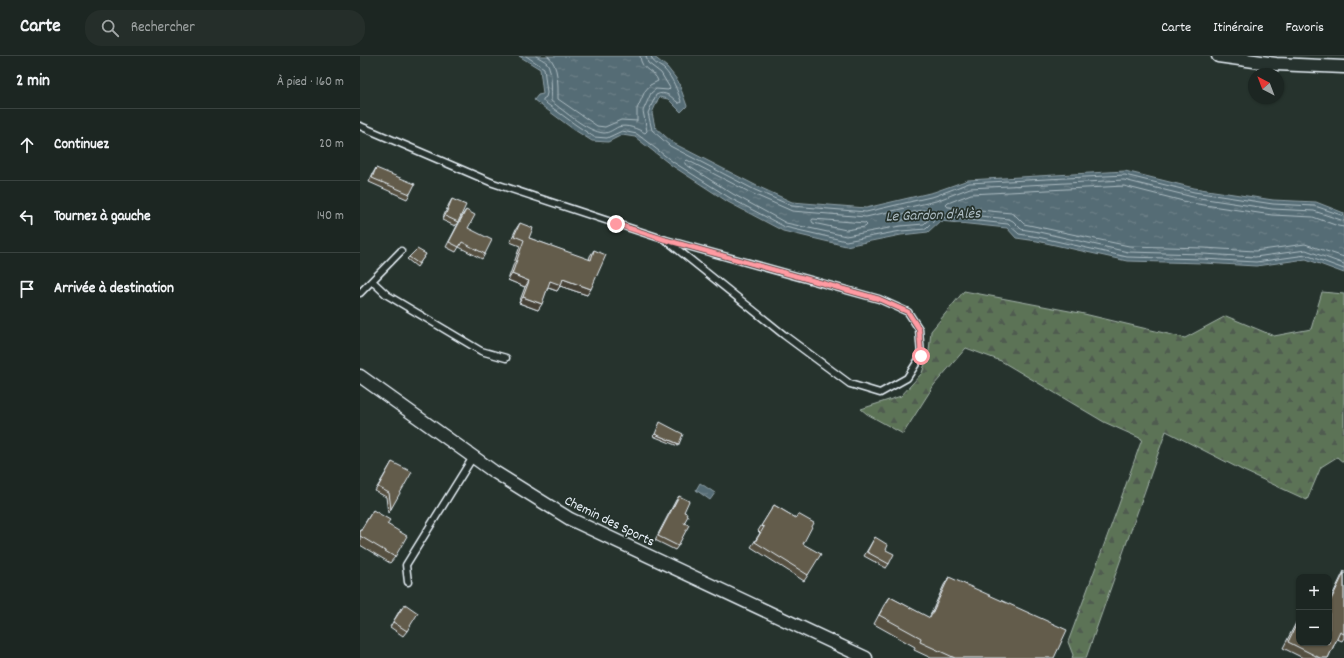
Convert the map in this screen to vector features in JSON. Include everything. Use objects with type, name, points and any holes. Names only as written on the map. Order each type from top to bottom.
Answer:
[{"type":"street","points":[[1218,56],[1276,64],[1344,67]]},
{"type":"street","name":"Chemin des Sports","points":[[360,376],[493,471],[570,519],[866,658]]},
{"type":"lane","points":[[360,126],[493,183],[666,240],[879,299],[908,312],[919,329],[921,356],[907,378],[880,393],[850,384],[784,335],[666,240]]},
{"type":"lane","points":[[360,293],[401,251]]},
{"type":"lane","points":[[372,281],[387,295],[480,351],[506,358]]},
{"type":"lane","points":[[408,582],[406,565],[473,457]]},
{"type":"green space","points":[[964,291],[1080,313],[1185,338],[1226,316],[1274,336],[1311,329],[1322,292],[1344,294],[1344,463],[1337,457],[1321,467],[1307,500],[1244,471],[1166,431],[1086,658],[1072,658],[1073,655],[1068,642],[1142,439],[1104,422],[1001,361],[966,348],[934,385],[903,434],[867,414],[861,409],[901,396],[922,373],[929,351],[931,331]]},
{"type":"water","name":"Le Gardon d'Alès","points":[[519,56],[653,56],[667,67],[678,81],[687,106],[681,112],[668,99],[659,97],[652,113],[655,127],[673,143],[757,186],[792,202],[866,208],[934,192],[968,180],[1125,171],[1194,188],[1273,200],[1316,202],[1344,213],[1344,273],[1306,259],[1256,266],[1127,261],[1037,241],[1016,238],[1007,228],[940,221],[928,232],[901,235],[846,246],[783,231],[728,202],[671,165],[635,137],[622,135],[608,142],[592,141],[573,129],[534,100],[538,95],[543,94],[540,69]]},
{"type":"water","points":[[700,483],[715,493],[710,500],[696,490]]},
{"type":"building","points":[[376,168],[415,184],[410,194],[372,178]]},
{"type":"building","points":[[452,199],[466,205],[458,222],[445,216]]},
{"type":"building","points":[[466,210],[475,215],[468,228],[492,240],[485,254],[462,242],[459,247],[449,242]]},
{"type":"building","points":[[520,223],[533,228],[529,238],[591,260],[594,250],[606,255],[591,289],[563,279],[561,285],[550,281],[542,304],[523,297],[529,281],[512,274],[524,240],[514,236]]},
{"type":"building","points":[[417,249],[426,254],[419,264],[409,257]]},
{"type":"building","points":[[660,422],[683,434],[679,444],[655,434]]},
{"type":"building","points":[[392,462],[412,472],[391,509],[389,493],[378,487]]},
{"type":"building","points":[[679,496],[689,501],[684,512],[687,513],[686,515],[688,516],[684,523],[689,525],[678,546],[658,536]]},
{"type":"building","points":[[774,505],[796,518],[798,514],[814,523],[803,544],[821,554],[808,575],[755,542],[764,527],[761,526]]},
{"type":"building","points":[[373,510],[390,520],[387,524],[407,536],[395,557],[360,536],[360,532]]},
{"type":"building","points":[[875,537],[888,545],[886,550],[894,554],[889,564],[867,552]]},
{"type":"building","points":[[1344,573],[1344,634],[1340,632],[1328,658],[1320,658],[1296,646],[1332,646],[1332,598]]},
{"type":"building","points":[[949,577],[1067,630],[1054,658],[955,658],[920,642],[921,638],[879,615],[890,597],[930,618]]},
{"type":"building","points":[[405,604],[418,613],[407,631],[393,622]]},
{"type":"building","points":[[1296,625],[1296,646],[1288,642]]},
{"type":"route","points":[[616,224],[666,240],[879,299],[908,312],[919,329],[921,356]]}]
